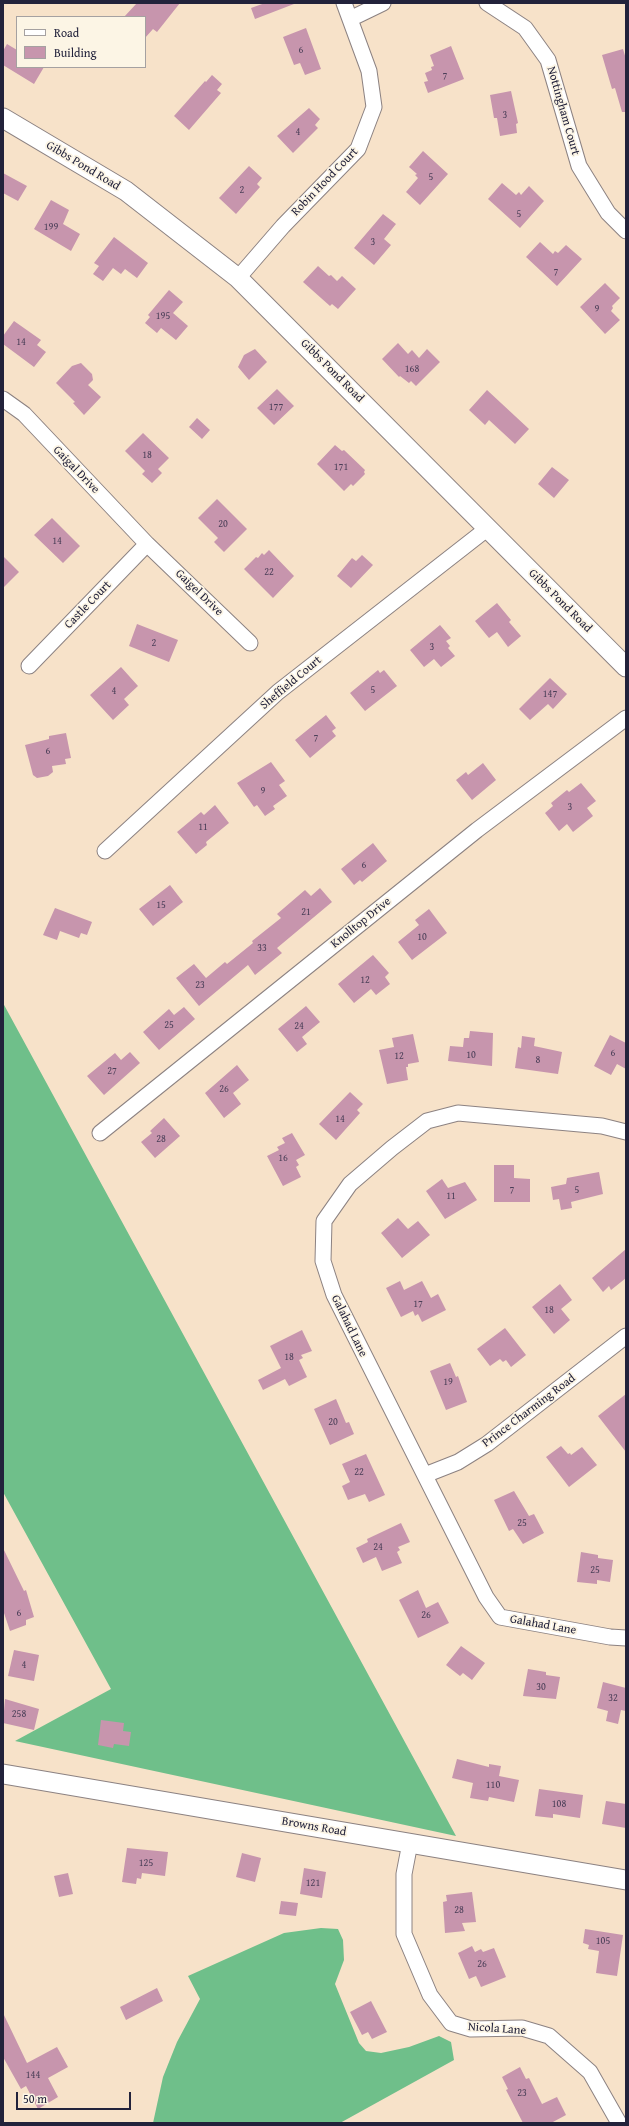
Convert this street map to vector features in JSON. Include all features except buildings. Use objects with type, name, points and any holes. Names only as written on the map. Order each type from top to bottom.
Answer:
[{"type":"street","name":"Robin Hood Court","points":[[238,278],[283,226],[358,149],[374,107],[369,71],[344,3]]},
{"type":"street","points":[[350,19],[383,3]]},
{"type":"street","name":"Nottingham Court","points":[[487,3],[525,28],[548,60],[579,166],[608,213],[626,231]]},
{"type":"street","name":"Gibbs Pond Road","points":[[3,118],[126,191],[238,278],[626,667]]},
{"type":"street","name":"Gaigal Drive","points":[[3,399],[24,414],[147,544]]},
{"type":"street","name":"Sheffield Court","points":[[105,851],[278,692],[488,528]]},
{"type":"street","name":"Gaigel Drive","points":[[147,544],[250,643]]},
{"type":"street","name":"Castle Court","points":[[29,666],[147,544]]},
{"type":"street","name":"Knolltop Drive","points":[[100,1132],[477,830],[626,718]]},
{"type":"street","name":"Galahad Lane","points":[[626,1132],[602,1126],[458,1113],[427,1121],[350,1184],[324,1221],[323,1261],[334,1295],[486,1597],[500,1618],[610,1637],[626,1638]]},
{"type":"street","name":"Prince Charming Road","points":[[425,1475],[458,1462],[487,1444],[626,1336]]},
{"type":"street","name":"Browns Road","points":[[3,1774],[626,1880]]},
{"type":"street","name":"Nicola Lane","points":[[410,1843],[404,1874],[404,1934],[430,1995],[451,2024],[471,2029],[522,2028],[549,2036],[590,2072],[619,2123]]},
{"type":"green space","points":[[3,1003],[456,1836],[15,1741],[111,1689],[3,1492]]},
{"type":"green space","points":[[321,1928],[338,1929],[343,1940],[344,1960],[335,1984],[359,2043],[366,2051],[381,2053],[409,2047],[439,2036],[451,2042],[454,2060],[340,2123],[153,2123],[163,2077],[177,2042],[200,1999],[188,1976],[284,1933]]}]
